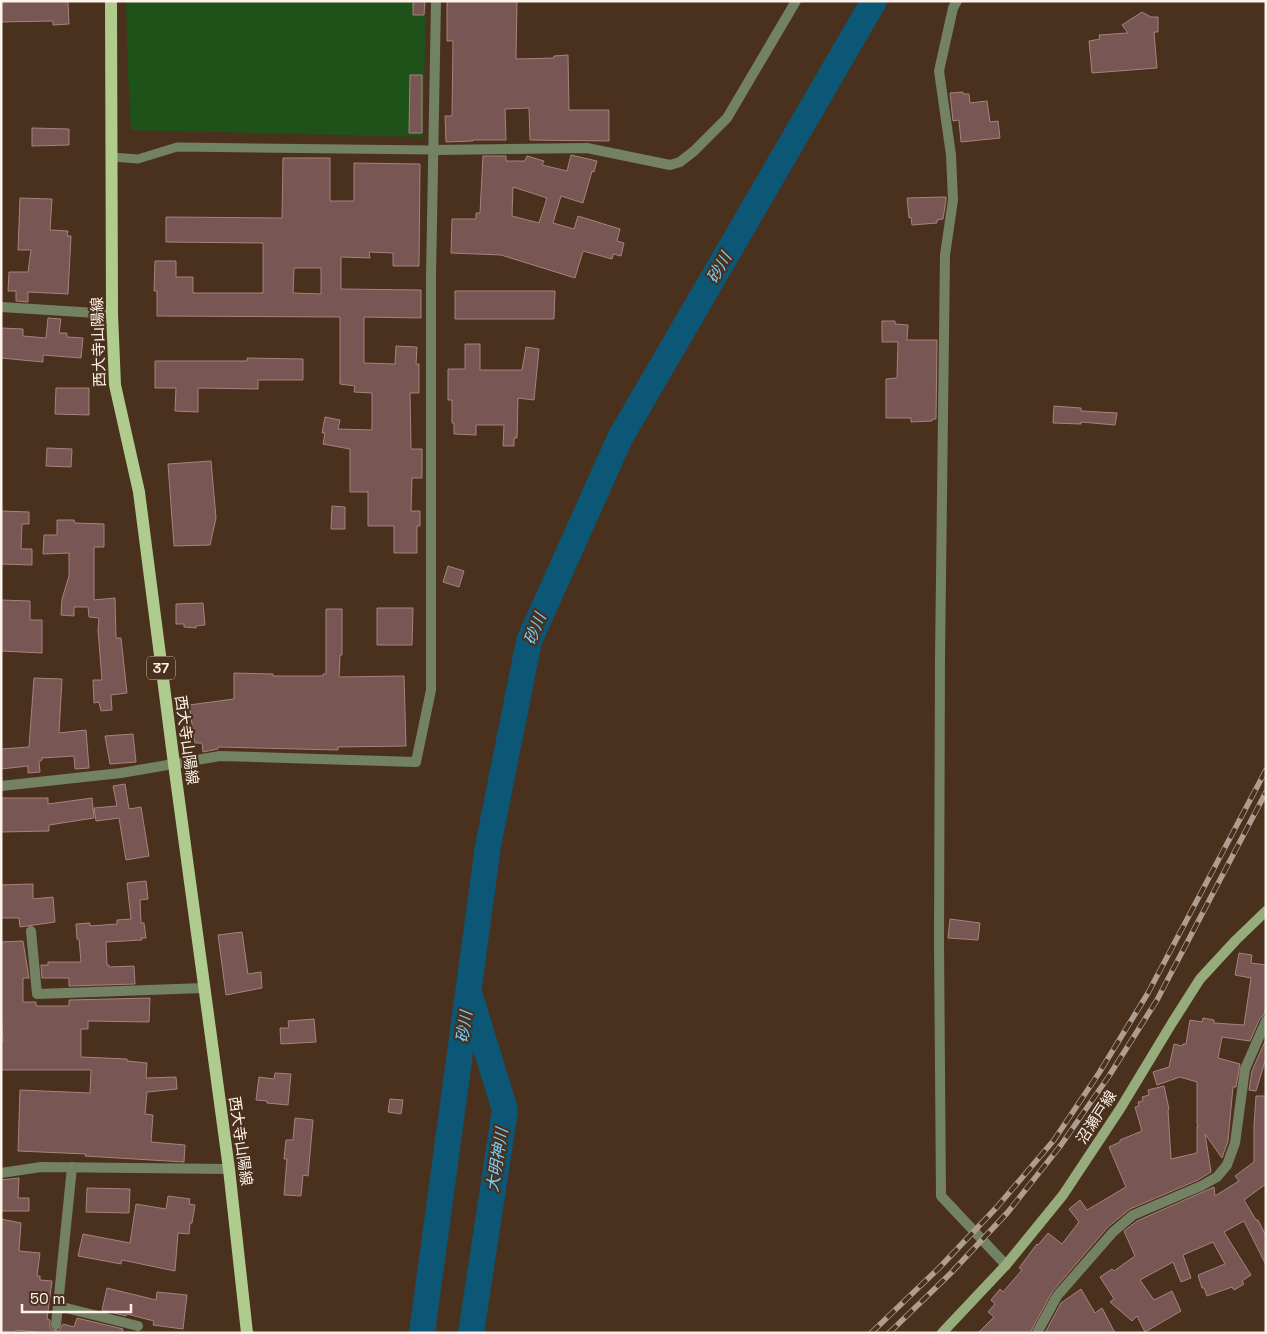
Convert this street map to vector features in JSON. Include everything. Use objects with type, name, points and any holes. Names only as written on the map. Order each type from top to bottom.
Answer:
[{"type":"main road","name":"西大寺山陽線","points":[[111,1],[112,314],[115,385],[139,492],[229,1169],[247,1333]]},
{"type":"main road","name":"沼瀬戸線","points":[[942,1333],[1006,1265],[1062,1196],[1120,1109],[1200,979],[1266,911]]},
{"type":"street","points":[[1,786],[121,773],[220,756],[416,762],[431,690],[430,286],[436,1]]},
{"type":"street","points":[[434,150],[588,148],[670,165],[680,162],[694,151],[727,118],[796,1]]},
{"type":"street","points":[[957,1],[953,8],[939,71],[951,155],[953,200],[945,255],[940,657],[939,944],[941,1196],[1006,1265]]},
{"type":"street","points":[[1,307],[112,314]]},
{"type":"street","points":[[31,931],[37,994],[204,988]]},
{"type":"street","points":[[1037,1333],[1057,1296],[1113,1232],[1133,1215],[1201,1186],[1217,1177],[1227,1165],[1235,1143],[1245,1070],[1266,1021]]},
{"type":"street","points":[[1,1173],[41,1167],[229,1169]]},
{"type":"street","points":[[56,1325],[72,1167]]},
{"type":"street","points":[[58,1306],[138,1326]]},
{"type":"lane","points":[[112,157],[138,159],[177,147],[434,150]]},
{"type":"green space","points":[[126,1],[426,1],[423,137],[131,130]]},
{"type":"building","points":[[1,1],[68,1],[69,24],[53,25],[53,21],[1,22]]},
{"type":"building","points":[[413,1],[425,1],[424,15],[413,15]]},
{"type":"building","points":[[447,1],[517,1],[516,59],[554,58],[554,56],[568,55],[569,110],[609,110],[609,141],[530,140],[529,108],[505,109],[506,140],[446,142],[445,116],[452,116],[453,41],[447,41]]},
{"type":"building","points":[[1142,12],[1151,17],[1158,17],[1158,32],[1154,32],[1157,68],[1092,73],[1089,41],[1100,39],[1099,35],[1128,33],[1122,25]]},
{"type":"building","points":[[410,75],[422,75],[422,133],[409,133]]},
{"type":"building","points":[[963,92],[963,94],[969,94],[970,103],[987,101],[990,122],[998,121],[1000,138],[961,142],[959,120],[953,121],[950,93]]},
{"type":"building","points":[[32,128],[69,129],[69,145],[32,146]]},
{"type":"building","points":[[571,155],[597,161],[594,172],[592,171],[583,203],[561,196],[553,223],[574,229],[578,216],[620,229],[617,241],[624,243],[621,256],[613,254],[612,259],[583,251],[575,278],[501,255],[451,253],[452,219],[476,219],[476,213],[480,213],[483,156],[506,156],[506,161],[525,161],[527,156],[544,161],[542,165],[567,171]],"holes":[[[513,187],[547,198],[539,223],[512,216]]]},
{"type":"building","points":[[283,158],[330,158],[330,201],[354,201],[354,163],[420,164],[419,266],[393,266],[393,253],[369,252],[370,258],[341,257],[341,289],[421,290],[421,318],[364,317],[364,363],[395,364],[396,346],[417,347],[416,364],[419,364],[419,393],[410,393],[411,449],[422,449],[422,478],[412,478],[411,511],[420,511],[420,526],[417,526],[417,553],[394,553],[394,526],[368,526],[368,492],[350,492],[350,449],[323,444],[325,433],[322,433],[325,417],[340,420],[338,429],[372,430],[372,393],[354,392],[355,386],[340,384],[340,317],[157,316],[157,291],[154,291],[155,261],[176,261],[176,277],[193,277],[193,293],[263,293],[263,243],[166,242],[166,217],[282,218]],"holes":[[[294,268],[321,268],[321,294],[293,293]]]},
{"type":"building","points":[[946,197],[943,219],[937,220],[937,223],[912,225],[911,217],[909,218],[907,198]]},
{"type":"building","points":[[20,198],[52,199],[50,230],[68,231],[67,236],[71,236],[68,294],[28,292],[28,302],[16,301],[16,291],[8,291],[9,272],[28,272],[31,250],[18,250]]},
{"type":"building","points":[[455,291],[555,291],[554,319],[455,319]]},
{"type":"building","points":[[48,318],[61,319],[59,333],[67,333],[67,337],[83,338],[81,358],[43,355],[43,362],[1,358],[1,328],[23,329],[23,336],[46,338]]},
{"type":"building","points":[[882,321],[895,321],[895,324],[908,325],[907,340],[937,340],[936,419],[932,421],[911,422],[911,418],[886,418],[886,379],[897,378],[898,342],[882,342]]},
{"type":"building","points":[[465,344],[480,344],[480,370],[522,370],[526,347],[539,349],[534,400],[518,398],[517,438],[514,438],[514,446],[503,446],[504,425],[476,425],[476,435],[454,434],[452,400],[448,400],[448,369],[465,369]]},
{"type":"building","points":[[247,358],[303,359],[303,380],[258,380],[258,389],[198,388],[198,412],[175,411],[176,388],[155,388],[155,361],[247,361]]},
{"type":"building","points":[[56,388],[89,388],[89,415],[55,414]]},
{"type":"building","points":[[1054,406],[1081,408],[1081,411],[1117,413],[1115,425],[1081,422],[1081,424],[1053,423]]},
{"type":"building","points":[[47,448],[72,449],[71,467],[46,466]]},
{"type":"building","points":[[211,461],[216,518],[210,545],[174,546],[168,464]]},
{"type":"building","points":[[332,506],[345,507],[345,529],[331,529]]},
{"type":"building","points":[[1,511],[29,512],[29,524],[22,524],[21,549],[32,549],[32,565],[1,564]]},
{"type":"building","points":[[57,520],[104,524],[104,547],[94,547],[94,600],[115,598],[116,638],[121,638],[127,693],[111,695],[112,710],[101,711],[99,702],[94,703],[93,680],[102,680],[98,630],[99,618],[89,617],[88,607],[74,607],[74,616],[61,615],[62,599],[69,576],[69,553],[43,554],[44,535],[57,535]]},
{"type":"building","points":[[448,566],[464,571],[459,587],[443,582]]},
{"type":"building","points":[[1,600],[30,601],[30,620],[42,620],[42,653],[1,651]]},
{"type":"building","points":[[203,603],[205,625],[196,626],[196,628],[184,627],[184,624],[176,624],[176,604]]},
{"type":"building","points":[[377,608],[413,608],[412,645],[377,645]]},
{"type":"building","points":[[326,609],[342,609],[342,655],[340,655],[339,677],[404,676],[406,746],[338,747],[338,750],[218,747],[218,749],[203,752],[202,743],[195,743],[189,705],[234,699],[234,673],[273,674],[273,676],[323,676],[323,674],[326,674]]},
{"type":"building","points":[[34,678],[62,679],[59,733],[86,730],[89,768],[75,769],[74,756],[42,758],[39,762],[40,772],[28,773],[28,766],[1,769],[1,749],[29,747]]},
{"type":"building","points":[[133,734],[136,762],[110,764],[105,736]]},
{"type":"building","points":[[125,784],[129,809],[141,807],[149,856],[126,860],[119,818],[96,821],[94,808],[117,806],[113,786]]},
{"type":"building","points":[[1,798],[48,798],[48,804],[92,798],[94,818],[49,825],[49,831],[1,832]]},
{"type":"building","points":[[146,881],[148,899],[140,900],[141,923],[144,923],[146,938],[141,938],[142,940],[106,942],[107,965],[109,967],[134,966],[135,984],[69,986],[69,978],[42,978],[41,965],[48,965],[48,962],[81,962],[76,924],[90,923],[90,926],[117,924],[117,920],[131,919],[127,883]]},
{"type":"building","points":[[33,884],[33,899],[53,897],[55,922],[20,927],[19,918],[1,918],[1,885]]},
{"type":"building","points":[[950,919],[980,923],[978,940],[948,938]]},
{"type":"building","points":[[242,932],[248,974],[261,972],[262,988],[226,995],[218,935]]},
{"type":"building","points":[[23,941],[29,978],[23,978],[23,1002],[36,1002],[36,1006],[69,1006],[69,1000],[150,998],[149,1022],[88,1021],[88,1029],[81,1029],[81,1057],[127,1059],[127,1061],[147,1063],[146,1078],[176,1077],[177,1089],[147,1092],[145,1114],[153,1115],[151,1142],[185,1145],[184,1162],[85,1156],[86,1154],[18,1151],[20,1090],[90,1093],[91,1070],[1,1070],[1,1041],[3,1041],[1,942]]},
{"type":"building","points":[[1239,953],[1252,955],[1251,963],[1266,965],[1266,1004],[1264,1015],[1260,1018],[1250,1041],[1222,1037],[1218,1058],[1240,1064],[1236,1087],[1233,1087],[1228,1141],[1222,1158],[1205,1134],[1211,1172],[1198,1180],[1130,1209],[1108,1227],[1052,1292],[1030,1333],[978,1333],[994,1317],[988,1312],[995,1304],[991,1300],[1000,1289],[1003,1292],[1022,1270],[1019,1268],[1037,1244],[1048,1233],[1062,1244],[1079,1222],[1069,1209],[1080,1200],[1087,1210],[1126,1187],[1109,1147],[1142,1131],[1135,1107],[1139,1106],[1138,1102],[1143,1101],[1142,1097],[1149,1095],[1148,1090],[1164,1086],[1169,1109],[1171,1159],[1197,1153],[1197,1126],[1199,1126],[1197,1124],[1197,1082],[1180,1077],[1157,1085],[1153,1072],[1169,1067],[1174,1044],[1182,1046],[1186,1044],[1190,1020],[1202,1022],[1203,1018],[1214,1020],[1214,1023],[1244,1025],[1251,978],[1235,975]]},
{"type":"building","points":[[314,1019],[316,1042],[281,1044],[280,1028],[289,1028],[288,1021]]},
{"type":"building","points":[[1266,1039],[1266,1058],[1256,1091],[1249,1090],[1252,1071]]},
{"type":"building","points":[[275,1073],[291,1074],[288,1105],[256,1100],[259,1077],[274,1079]]},
{"type":"building","points":[[1256,1096],[1266,1096],[1266,1184],[1244,1200],[1256,1220],[1258,1220],[1266,1236],[1266,1265],[1244,1221],[1224,1232],[1251,1275],[1242,1281],[1244,1284],[1234,1290],[1232,1287],[1207,1296],[1198,1275],[1225,1264],[1213,1242],[1183,1255],[1191,1278],[1181,1282],[1173,1262],[1140,1280],[1154,1300],[1172,1291],[1181,1311],[1145,1332],[1137,1316],[1132,1321],[1110,1302],[1114,1299],[1100,1277],[1112,1269],[1114,1271],[1135,1256],[1124,1231],[1137,1221],[1214,1187],[1215,1196],[1239,1181],[1235,1176],[1254,1162]]},
{"type":"building","points":[[390,1099],[403,1100],[401,1114],[388,1112]]},
{"type":"building","points":[[295,1118],[313,1120],[308,1176],[303,1175],[301,1196],[284,1195],[287,1159],[284,1159],[286,1140],[293,1140]]},
{"type":"building","points":[[19,1178],[18,1198],[29,1198],[29,1211],[1,1211],[1,1180]]},
{"type":"building","points":[[87,1188],[130,1189],[129,1213],[86,1212]]},
{"type":"building","points":[[168,1196],[190,1199],[189,1204],[195,1205],[189,1234],[178,1233],[175,1271],[122,1260],[121,1264],[78,1256],[83,1234],[130,1243],[136,1204],[166,1209]]},
{"type":"building","points":[[1,1219],[21,1223],[19,1251],[40,1253],[37,1276],[40,1276],[40,1280],[52,1281],[47,1319],[50,1320],[52,1330],[59,1331],[63,1324],[74,1327],[77,1318],[123,1329],[122,1333],[45,1333],[16,1330],[16,1333],[1,1333]]},
{"type":"building","points":[[107,1288],[156,1300],[157,1292],[187,1295],[183,1329],[153,1325],[154,1321],[102,1310]]},
{"type":"building","points":[[1081,1289],[1095,1313],[1102,1308],[1115,1333],[1045,1333],[1061,1303]]},
{"type":"waterway","name":"砂川","points":[[422,1333],[488,846],[529,641],[620,438],[874,1]]},
{"type":"waterway","name":"大明神川","points":[[471,999],[505,1110],[471,1333]]},
{"type":"railway","points":[[871,1333],[939,1268],[997,1207],[1054,1140],[1099,1073],[1148,993],[1266,770]]},
{"type":"railway","points":[[889,1333],[952,1272],[1008,1212],[1061,1145],[1109,1076],[1157,1000],[1266,792]]}]
